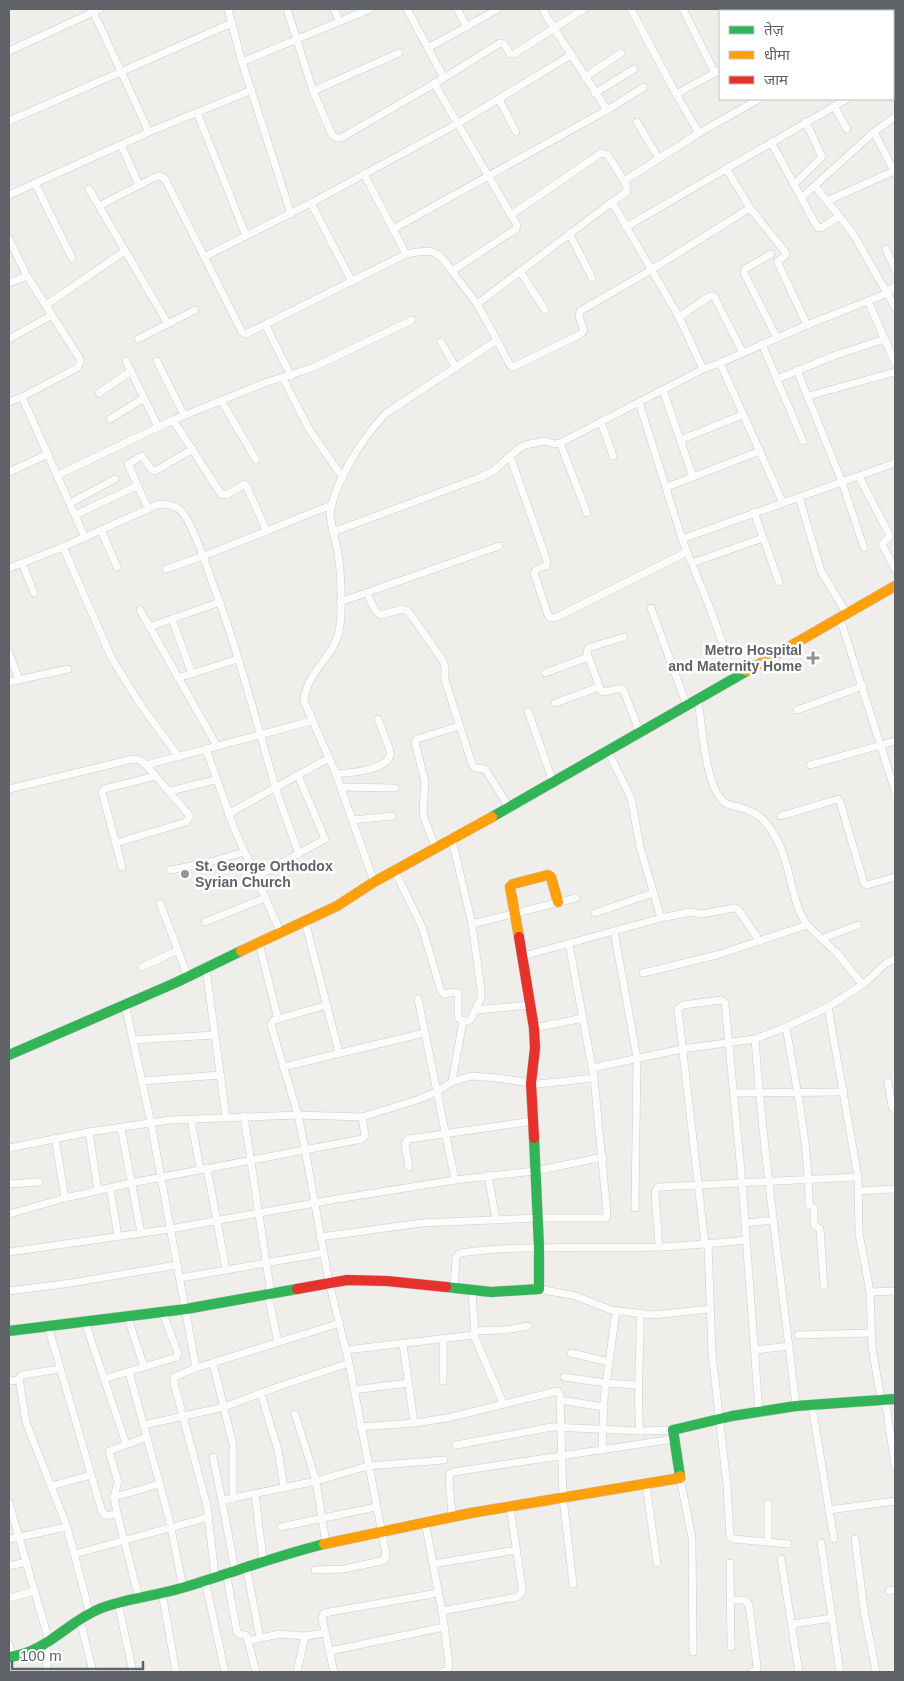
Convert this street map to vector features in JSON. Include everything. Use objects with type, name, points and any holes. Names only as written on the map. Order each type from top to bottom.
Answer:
[{"type":"street","points":[[228,9],[242,62],[291,214]]},
{"type":"street","points":[[287,9],[313,91],[332,135],[337,138],[444,78],[500,43],[504,44],[509,53],[512,54],[584,9]]},
{"type":"street","points":[[334,9],[339,21]]},
{"type":"street","points":[[242,62],[370,9]]},
{"type":"street","points":[[407,9],[444,78]]},
{"type":"street","points":[[457,9],[467,27]]},
{"type":"street","points":[[428,48],[495,9]]},
{"type":"street","points":[[543,9],[606,110]]},
{"type":"street","points":[[631,9],[699,133]]},
{"type":"street","points":[[676,94],[718,72],[684,9]]},
{"type":"street","points":[[9,51],[95,10],[149,132]]},
{"type":"street","points":[[9,121],[232,23]]},
{"type":"street","points":[[313,91],[399,53]]},
{"type":"street","points":[[585,77],[622,53]]},
{"type":"street","points":[[204,257],[291,214],[457,124],[571,56]]},
{"type":"street","points":[[595,93],[634,69]]},
{"type":"street","points":[[434,83],[517,225],[516,229],[452,271]]},
{"type":"street","points":[[393,229],[644,87]]},
{"type":"street","points":[[9,194],[149,132],[252,90]]},
{"type":"street","points":[[499,99],[516,132]]},
{"type":"street","points":[[624,181],[699,133],[757,100]]},
{"type":"street","points":[[626,227],[844,100]]},
{"type":"street","points":[[834,106],[847,129]]},
{"type":"street","points":[[197,112],[246,236]]},
{"type":"street","points":[[801,198],[874,132],[895,117]]},
{"type":"street","points":[[637,122],[659,158]]},
{"type":"street","points":[[794,184],[822,157],[806,122]]},
{"type":"street","points":[[827,201],[895,172],[892,158],[874,132]]},
{"type":"street","points":[[772,142],[819,228],[839,216]]},
{"type":"street","points":[[120,145],[139,185]]},
{"type":"street","points":[[477,304],[569,233],[627,192],[628,188],[608,155],[602,153],[511,215]]},
{"type":"street","points":[[726,168],[750,208],[786,252],[785,256],[778,263],[807,325]]},
{"type":"street","points":[[364,174],[406,254]]},
{"type":"street","points":[[99,206],[157,176],[165,179],[242,332],[249,333],[406,254],[435,252],[442,256],[477,304],[510,365],[515,366],[581,334],[584,330],[579,317],[580,311],[651,270],[750,208]]},
{"type":"street","points":[[35,182],[72,258]]},
{"type":"street","points":[[815,186],[852,232],[895,307]]},
{"type":"street","points":[[89,189],[168,324]]},
{"type":"street","points":[[612,202],[678,317],[703,369]]},
{"type":"street","points":[[311,203],[352,282]]},
{"type":"street","points":[[569,233],[592,278]]},
{"type":"street","points":[[9,239],[27,276],[79,357],[80,363],[77,368],[9,402]]},
{"type":"street","points":[[886,249],[895,269]]},
{"type":"street","points":[[46,305],[125,251]]},
{"type":"street","points":[[771,254],[745,269],[744,272],[777,338]]},
{"type":"street","points":[[520,271],[545,310]]},
{"type":"street","points":[[9,283],[27,276]]},
{"type":"street","points":[[333,532],[481,477],[493,471],[516,450],[525,445],[545,441],[554,444],[560,443],[703,369],[868,301],[895,287]]},
{"type":"street","points":[[678,317],[710,296],[714,296],[743,353]]},
{"type":"street","points":[[868,301],[895,363]]},
{"type":"street","points":[[138,339],[195,310]]},
{"type":"street","points":[[9,339],[52,315]]},
{"type":"street","points":[[58,475],[184,415],[328,361],[412,320]]},
{"type":"street","points":[[266,326],[309,429],[343,478]]},
{"type":"street","points":[[777,379],[836,355],[885,339]]},
{"type":"street","points":[[374,882],[336,774],[304,702],[304,693],[335,642],[340,622],[339,561],[331,521],[332,505],[343,478],[371,430],[385,414],[497,340]]},
{"type":"street","points":[[441,342],[456,368]]},
{"type":"street","points":[[762,344],[803,441]]},
{"type":"street","points":[[157,360],[184,415]]},
{"type":"street","points":[[126,361],[158,427]]},
{"type":"street","points":[[720,363],[783,503]]},
{"type":"street","points":[[798,370],[842,482],[864,548]]},
{"type":"street","points":[[99,392],[131,371]]},
{"type":"street","points":[[808,396],[895,372]]},
{"type":"street","points":[[663,390],[694,477]]},
{"type":"street","points":[[22,397],[85,538]]},
{"type":"street","points":[[110,419],[144,398]]},
{"type":"street","points":[[221,400],[256,460]]},
{"type":"street","points":[[639,402],[682,539],[710,608],[735,679]]},
{"type":"street","points":[[680,440],[742,415]]},
{"type":"street","points":[[173,420],[223,495],[227,495],[245,485],[266,530]]},
{"type":"street","points":[[601,422],[613,456]]},
{"type":"street","points":[[560,443],[587,513]]},
{"type":"street","points":[[148,509],[128,464],[139,457],[144,457],[152,470],[155,471],[192,450]]},
{"type":"street","points":[[667,487],[760,451]]},
{"type":"street","points":[[9,472],[48,454]]},
{"type":"street","points":[[510,456],[547,561],[546,566],[536,570],[534,573],[550,618],[556,617],[687,552]]},
{"type":"street","points":[[682,539],[754,512],[895,464]]},
{"type":"street","points":[[859,477],[893,534],[882,544],[895,569]]},
{"type":"street","points":[[70,503],[115,479]]},
{"type":"street","points":[[75,515],[138,486]]},
{"type":"street","points":[[799,497],[821,571],[843,616],[895,791]]},
{"type":"street","points":[[9,568],[85,538],[159,504],[176,506],[186,519],[220,602],[276,788],[299,854]]},
{"type":"street","points":[[166,569],[203,557],[332,505]]},
{"type":"street","points":[[754,512],[779,582]]},
{"type":"street","points":[[100,530],[117,567]]},
{"type":"street","points":[[692,563],[764,538]]},
{"type":"street","points":[[340,602],[499,546]]},
{"type":"street","points":[[63,547],[112,659],[140,704],[179,756]]},
{"type":"street","points":[[22,563],[34,593]]},
{"type":"street","points":[[9,1054],[188,977],[337,906],[374,882],[608,752],[895,586]]},
{"type":"street","points":[[367,593],[375,610],[380,615],[404,609],[409,612],[443,661],[445,680],[472,764],[475,768],[485,769],[509,807]]},
{"type":"street","points":[[149,627],[220,602]]},
{"type":"street","points":[[651,608],[687,706]]},
{"type":"street","points":[[140,610],[217,746]]},
{"type":"street","points":[[172,619],[192,674]]},
{"type":"street","points":[[624,637],[588,648],[586,651],[599,687],[603,692],[623,688],[640,733]]},
{"type":"street","points":[[9,653],[19,680]]},
{"type":"street","points":[[546,673],[588,657]]},
{"type":"street","points":[[178,678],[238,659]]},
{"type":"street","points":[[9,682],[68,669]]},
{"type":"street","points":[[797,710],[863,686]]},
{"type":"street","points":[[555,703],[599,687]]},
{"type":"street","points":[[698,700],[708,767],[714,788],[720,798],[727,804],[755,813],[767,822],[788,864],[799,911],[807,926],[848,966],[862,984]]},
{"type":"street","points":[[528,711],[553,782]]},
{"type":"street","points":[[336,774],[370,770],[388,758],[390,752],[378,719]]},
{"type":"street","points":[[146,765],[312,721]]},
{"type":"street","points":[[436,849],[424,818],[425,782],[415,742],[417,739],[459,726]]},
{"type":"street","points":[[810,765],[895,740]]},
{"type":"street","points":[[206,749],[228,814],[281,933]]},
{"type":"street","points":[[608,752],[631,798],[640,847],[661,918]]},
{"type":"street","points":[[228,814],[329,758]]},
{"type":"street","points":[[9,789],[133,759],[140,760],[190,814],[188,820],[116,844]]},
{"type":"street","points":[[256,877],[325,839],[298,775]]},
{"type":"street","points":[[122,866],[102,795],[103,790],[156,776]]},
{"type":"street","points":[[170,791],[215,780]]},
{"type":"street","points":[[340,787],[395,788]]},
{"type":"street","points":[[781,816],[838,799],[864,883],[867,885],[895,877]]},
{"type":"street","points":[[352,820],[392,816]]},
{"type":"street","points":[[395,871],[422,927],[441,991],[444,994],[458,993],[458,1018],[463,1021],[469,1021],[481,998],[481,990],[472,924],[452,840]]},
{"type":"street","points":[[170,870],[203,864],[244,852]]},
{"type":"street","points":[[539,1289],[538,1218],[531,1083],[535,1048],[534,1028],[524,956],[510,890],[511,885],[546,875],[551,877],[558,902]]},
{"type":"street","points":[[595,914],[653,893]]},
{"type":"street","points":[[206,922],[265,898]]},
{"type":"street","points":[[472,924],[576,898]]},
{"type":"street","points":[[160,903],[188,977]]},
{"type":"street","points":[[524,956],[661,918],[691,912],[702,914],[736,908],[760,942]]},
{"type":"street","points":[[305,921],[339,1053]]},
{"type":"street","points":[[643,973],[717,955],[807,926]]},
{"type":"street","points":[[821,939],[858,926]]},
{"type":"street","points":[[614,931],[636,1058],[635,1208]]},
{"type":"street","points":[[259,943],[278,1018]]},
{"type":"street","points":[[320,1237],[422,1223],[538,1218],[606,1218],[603,1157],[594,1078],[570,944]]},
{"type":"street","points":[[142,967],[178,950]]},
{"type":"street","points":[[592,1068],[682,1048],[755,1039],[828,1007],[862,984],[886,963],[895,959]]},
{"type":"street","points":[[206,968],[226,1117]]},
{"type":"street","points":[[418,999],[456,1180]]},
{"type":"street","points":[[759,1412],[730,1043],[725,1003],[718,1000],[680,1007],[678,1012],[706,1244],[713,1372],[720,1418],[730,1537],[734,1539],[788,1544]]},
{"type":"street","points":[[125,1004],[151,1122],[196,1368]]},
{"type":"street","points":[[315,1570],[358,1567],[384,1559],[386,1554],[349,1363],[323,1253],[306,1149],[298,1115],[271,1025],[278,1018],[327,1005]]},
{"type":"street","points":[[475,1010],[530,1005]]},
{"type":"street","points":[[828,1007],[858,1177],[859,1233],[870,1292],[873,1358],[887,1399],[895,1466]]},
{"type":"street","points":[[534,1028],[583,1018]]},
{"type":"street","points":[[452,1082],[463,1021]]},
{"type":"street","points":[[786,1027],[798,1093],[809,1180],[808,1205],[814,1208],[814,1225],[820,1229],[824,1286]]},
{"type":"street","points":[[283,1067],[424,1033]]},
{"type":"street","points":[[133,1040],[214,1035]]},
{"type":"street","points":[[755,1039],[773,1220],[796,1406]]},
{"type":"street","points":[[142,1081],[220,1076]]},
{"type":"street","points":[[9,1148],[55,1138],[151,1122],[244,1116],[362,1117],[420,1099],[452,1082],[471,1076],[538,1084],[594,1078]]},
{"type":"street","points":[[888,1082],[892,1107],[895,1109]]},
{"type":"street","points":[[734,1093],[844,1092]]},
{"type":"street","points":[[244,1116],[269,1295],[278,1342]]},
{"type":"street","points":[[9,1214],[98,1190],[362,1139],[365,1136],[362,1117]]},
{"type":"street","points":[[191,1119],[217,1220],[226,1270]]},
{"type":"street","points":[[409,1167],[407,1140],[533,1121]]},
{"type":"street","points":[[121,1128],[141,1233]]},
{"type":"street","points":[[89,1132],[98,1190]]},
{"type":"street","points":[[55,1138],[65,1198]]},
{"type":"street","points":[[9,1252],[170,1229],[314,1203],[488,1175],[535,1171],[603,1157]]},
{"type":"street","points":[[488,1175],[496,1220]]},
{"type":"street","points":[[659,1247],[656,1190],[659,1187],[858,1177]]},
{"type":"street","points":[[9,1184],[39,1182]]},
{"type":"street","points":[[110,1188],[118,1236]]},
{"type":"street","points":[[858,1191],[895,1189]]},
{"type":"street","points":[[745,1223],[773,1220]]},
{"type":"street","points":[[454,1288],[458,1254],[539,1248],[659,1247],[746,1240]]},
{"type":"street","points":[[180,1278],[323,1253]]},
{"type":"street","points":[[9,1291],[177,1265]]},
{"type":"street","points":[[9,1331],[186,1309],[269,1295],[329,1282],[367,1280],[491,1292],[539,1289],[576,1296],[611,1310],[653,1315],[710,1309]]},
{"type":"street","points":[[472,1290],[474,1333],[503,1403]]},
{"type":"street","points":[[870,1292],[895,1291]]},
{"type":"street","points":[[104,1379],[175,1358],[179,1355],[162,1311]]},
{"type":"street","points":[[602,1450],[606,1383],[616,1311]]},
{"type":"street","points":[[640,1313],[638,1385],[640,1432]]},
{"type":"street","points":[[127,1315],[144,1367]]},
{"type":"street","points":[[85,1322],[126,1444]]},
{"type":"street","points":[[225,1672],[210,1578],[209,1517],[173,1380],[177,1374],[340,1323]]},
{"type":"street","points":[[48,1326],[102,1512],[107,1516],[117,1513]]},
{"type":"street","points":[[346,1350],[443,1339],[528,1326]]},
{"type":"street","points":[[798,1334],[871,1333]]},
{"type":"street","points":[[443,1339],[443,1381]]},
{"type":"street","points":[[403,1344],[414,1423]]},
{"type":"street","points":[[755,1350],[789,1346]]},
{"type":"street","points":[[572,1353],[609,1362]]},
{"type":"street","points":[[213,1363],[233,1445],[234,1498]]},
{"type":"street","points":[[144,1425],[224,1407],[349,1363]]},
{"type":"street","points":[[60,1369],[19,1377],[26,1422],[67,1527],[90,1614]]},
{"type":"street","points":[[129,1372],[171,1526],[183,1588]]},
{"type":"street","points":[[564,1377],[638,1385]]},
{"type":"street","points":[[9,1381],[20,1380]]},
{"type":"street","points":[[354,1390],[408,1383]]},
{"type":"street","points":[[360,1427],[414,1423],[447,1418],[556,1390],[559,1393],[560,1400],[563,1498],[573,1584]]},
{"type":"street","points":[[261,1394],[278,1450],[284,1488]]},
{"type":"street","points":[[452,1516],[449,1479],[451,1473],[602,1450],[673,1434],[720,1418],[812,1404],[887,1399]]},
{"type":"street","points":[[560,1400],[604,1407]]},
{"type":"street","points":[[812,1404],[834,1539]]},
{"type":"street","points":[[295,1414],[316,1481],[326,1543]]},
{"type":"street","points":[[456,1445],[560,1427],[673,1434]]},
{"type":"street","points":[[673,1434],[692,1538],[693,1652]]},
{"type":"street","points":[[139,1598],[117,1513],[114,1497],[118,1482],[110,1451],[147,1437]]},
{"type":"street","points":[[213,1457],[222,1501],[237,1632],[245,1635],[248,1641],[254,1672]]},
{"type":"street","points":[[222,1501],[316,1481],[368,1466],[444,1460]]},
{"type":"street","points":[[51,1486],[91,1475]]},
{"type":"street","points":[[9,1644],[11,1657],[30,1653],[90,1614],[139,1598],[183,1588],[263,1560],[326,1543],[452,1516],[680,1478]]},
{"type":"street","points":[[114,1497],[160,1484]]},
{"type":"street","points":[[646,1484],[657,1563]]},
{"type":"street","points":[[255,1494],[263,1560]]},
{"type":"street","points":[[829,1510],[895,1501]]},
{"type":"street","points":[[9,1503],[48,1642],[47,1672]]},
{"type":"street","points":[[768,1503],[768,1542]]},
{"type":"street","points":[[281,1527],[376,1507]]},
{"type":"street","points":[[442,1612],[517,1597],[520,1594],[522,1587],[510,1507]]},
{"type":"street","points":[[75,1554],[209,1517]]},
{"type":"street","points":[[425,1522],[450,1666],[448,1670],[443,1672]]},
{"type":"street","points":[[9,1540],[67,1527]]},
{"type":"street","points":[[855,1539],[864,1610],[876,1672]]},
{"type":"street","points":[[821,1543],[840,1672]]},
{"type":"street","points":[[433,1564],[517,1550]]},
{"type":"street","points":[[781,1559],[799,1672]]},
{"type":"street","points":[[9,1566],[26,1562]]},
{"type":"street","points":[[730,1563],[731,1646]]},
{"type":"street","points":[[246,1566],[260,1638]]},
{"type":"street","points":[[9,1598],[35,1592]]},
{"type":"street","points":[[162,1593],[176,1672]]},
{"type":"street","points":[[334,1672],[322,1615],[327,1612],[438,1593]]},
{"type":"street","points":[[730,1600],[745,1600],[750,1605],[757,1666],[756,1671],[752,1672]]},
{"type":"street","points":[[118,1604],[133,1672]]},
{"type":"street","points":[[792,1624],[832,1618]]},
{"type":"street","points":[[80,1620],[93,1672]]},
{"type":"street","points":[[330,1651],[444,1627]]},
{"type":"street","points":[[248,1641],[279,1634],[305,1636],[326,1633]]},
{"type":"street","points":[[298,1672],[305,1636]]},
{"type":"traffic: fast","points":[[492,817],[747,671]]},
{"type":"traffic: fast","points":[[9,1055],[175,983],[241,951]]},
{"type":"traffic: fast","points":[[446,1287],[491,1292],[539,1289],[534,1138]]},
{"type":"traffic: fast","points":[[9,1331],[186,1309],[297,1289]]},
{"type":"traffic: fast","points":[[680,1476],[673,1430],[732,1416],[796,1406],[895,1399]]},
{"type":"traffic: fast","points":[[9,1657],[34,1649],[99,1609],[120,1602],[174,1590],[324,1544]]},
{"type":"traffic: slow","points":[[747,671],[895,586]]},
{"type":"traffic: slow","points":[[241,951],[337,906],[374,882],[492,817]]},
{"type":"traffic: slow","points":[[519,937],[510,887],[513,884],[548,875],[551,877],[558,902]]},
{"type":"traffic: slow","points":[[324,1544],[471,1513],[680,1478],[680,1476]]},
{"type":"traffic: jam","points":[[519,937],[534,1028],[535,1048],[531,1083],[534,1138]]},
{"type":"traffic: jam","points":[[297,1289],[347,1280],[387,1281],[446,1287]]},
{"type":"place","name":"Metro Hospital and Maternity Home","points":[[813,658]]},
{"type":"place","name":"St. George Orthodox Syrian Church","points":[[185,874]]}]
